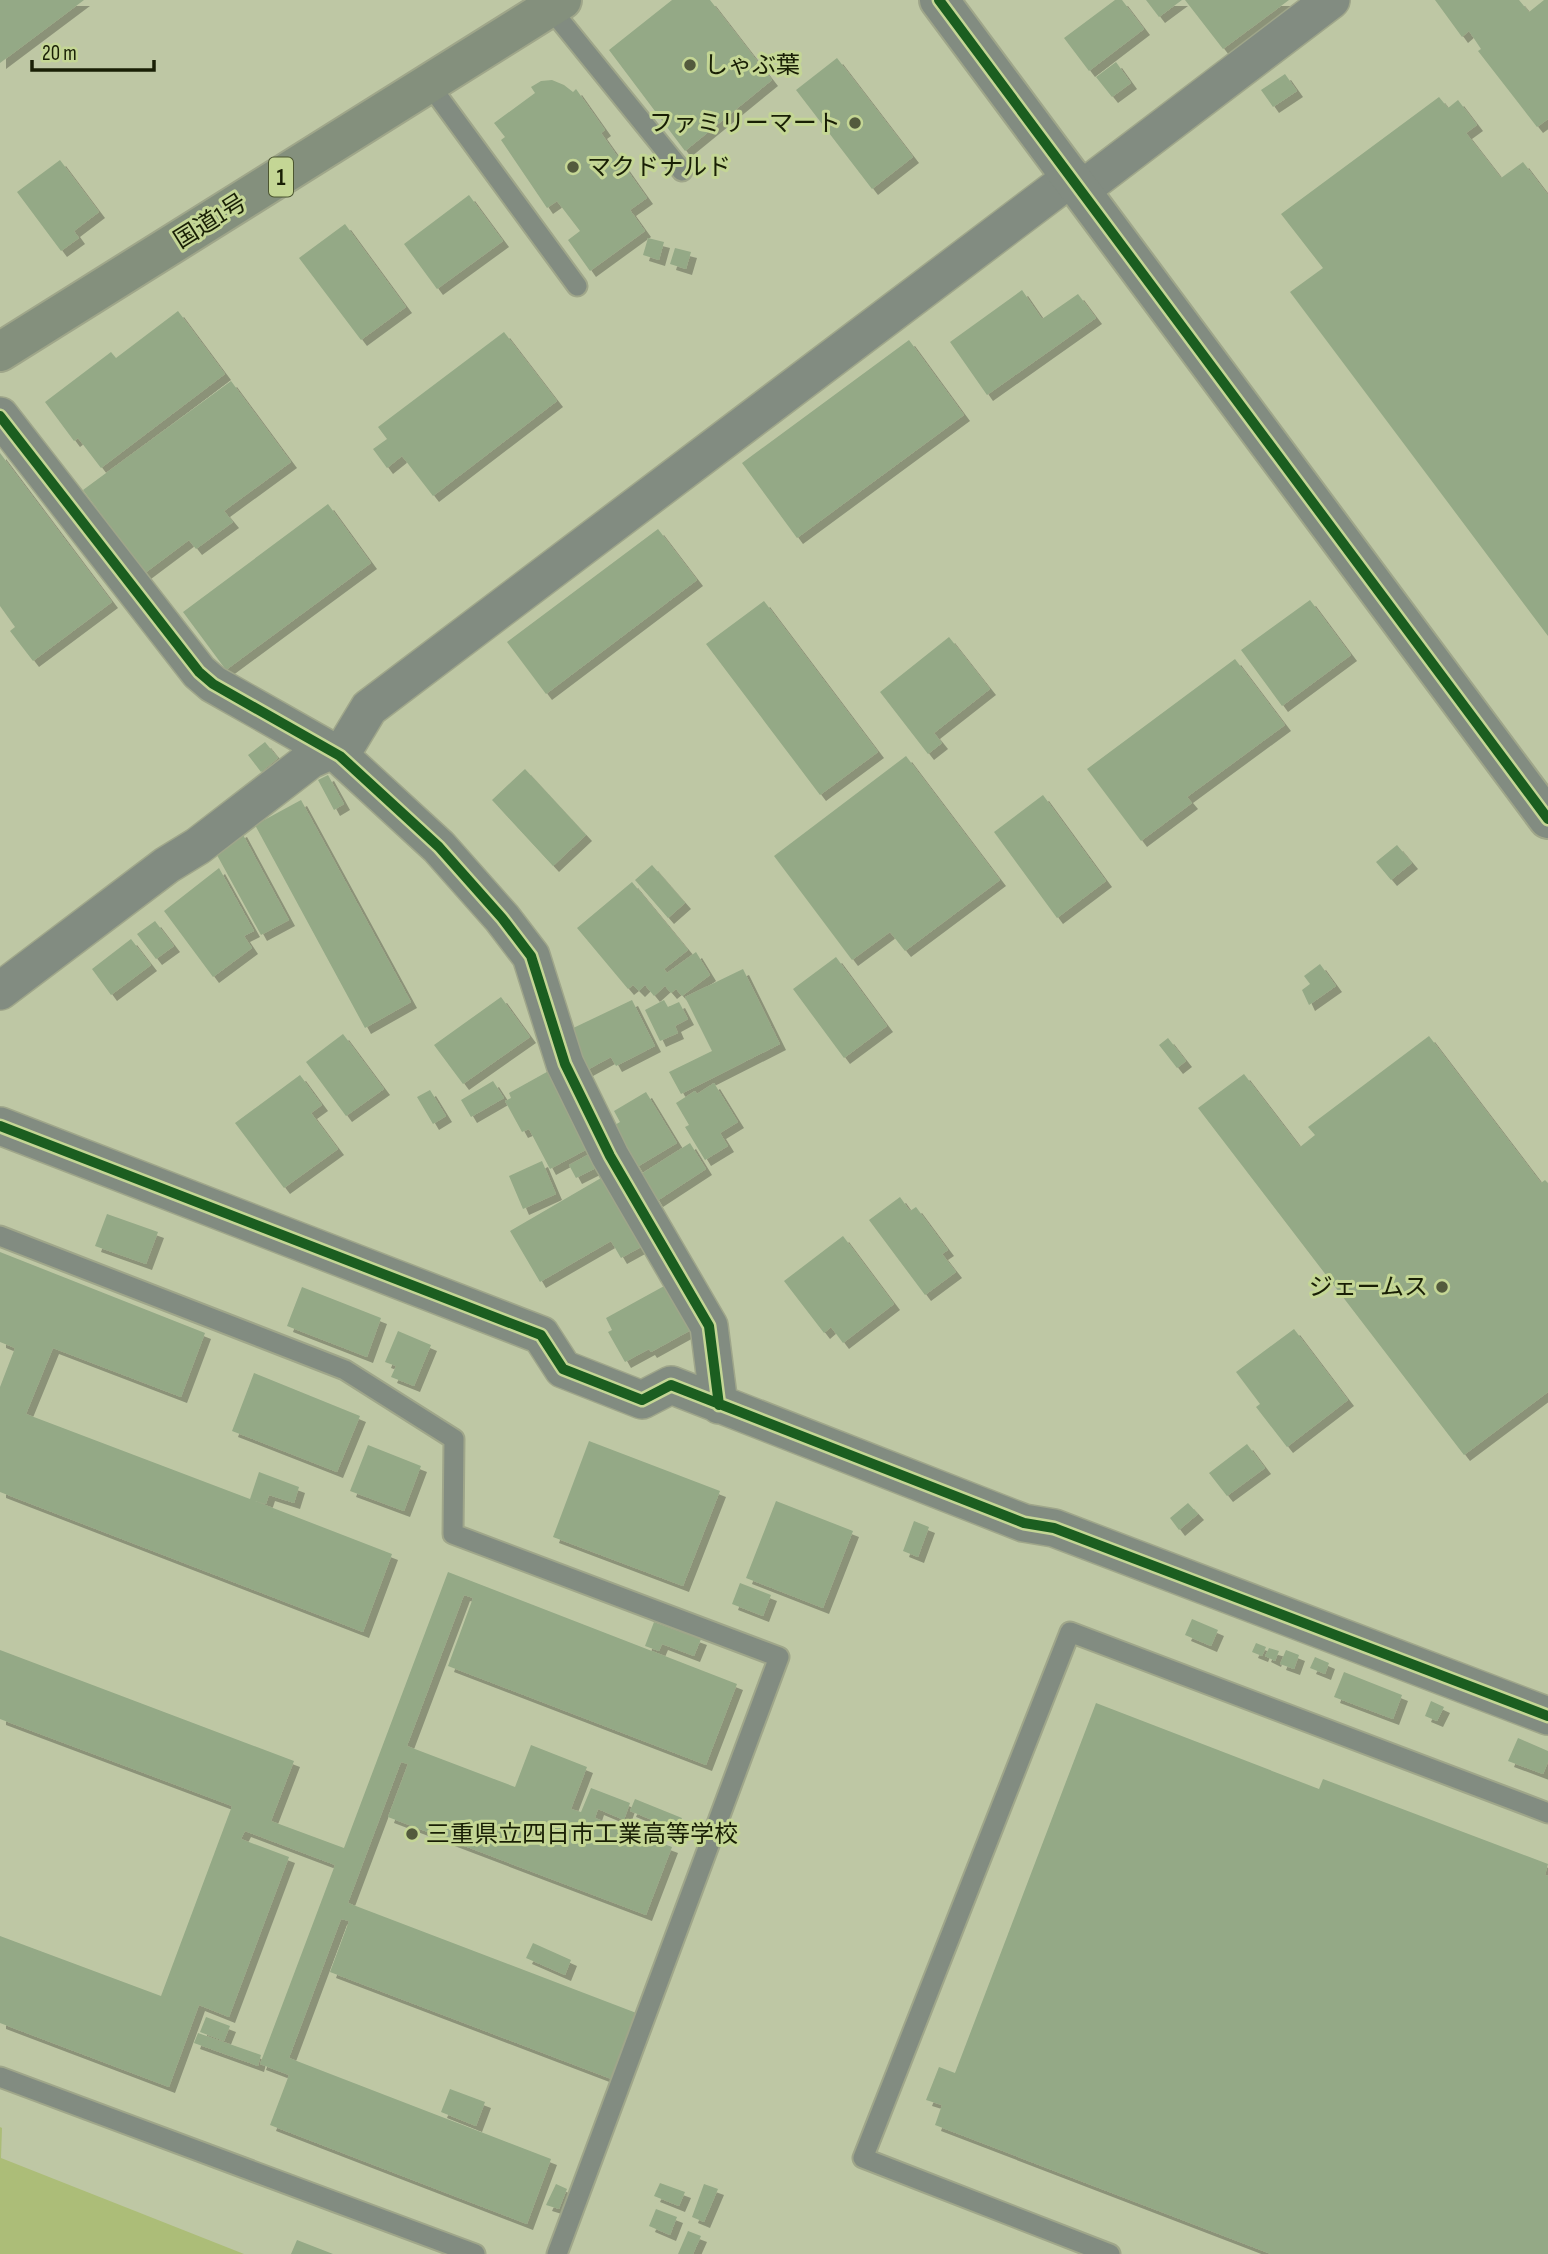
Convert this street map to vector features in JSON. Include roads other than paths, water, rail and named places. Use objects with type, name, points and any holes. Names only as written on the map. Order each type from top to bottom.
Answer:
[{"type":"highway","name":"国道1号","points":[[0,352],[556,4]]},
{"type":"street","points":[[939,0],[1548,819]]},
{"type":"street","points":[[0,991],[310,760],[335,754],[369,708],[1076,183],[1331,0]]},
{"type":"street","points":[[0,416],[199,672],[213,684],[335,754],[439,847],[502,918],[531,956],[565,1064],[610,1156],[709,1326],[719,1405]]},
{"type":"street","points":[[0,1126],[541,1335],[563,1368],[642,1400],[671,1385],[1024,1523],[1054,1528],[1548,1716]]},
{"type":"lane","points":[[556,4],[682,171]]},
{"type":"lane","points":[[429,84],[577,286]]},
{"type":"lane","points":[[0,1236],[345,1370],[453,1439],[453,1534],[779,1657],[557,2254]]},
{"type":"lane","points":[[1110,2254],[863,2158],[1070,1632],[1548,1813]]},
{"type":"lane","points":[[0,2077],[475,2254]]},
{"type":"place","name":"しゃぶ葉","points":[[690,65]]},
{"type":"place","name":"ファミリーマート","points":[[855,123]]},
{"type":"place","name":"マクドナルド","points":[[573,167]]},
{"type":"place","name":"ジェームス","points":[[1442,1287]]},
{"type":"place","name":"三重県立四日市工業高等学校","points":[[412,1834]]}]
